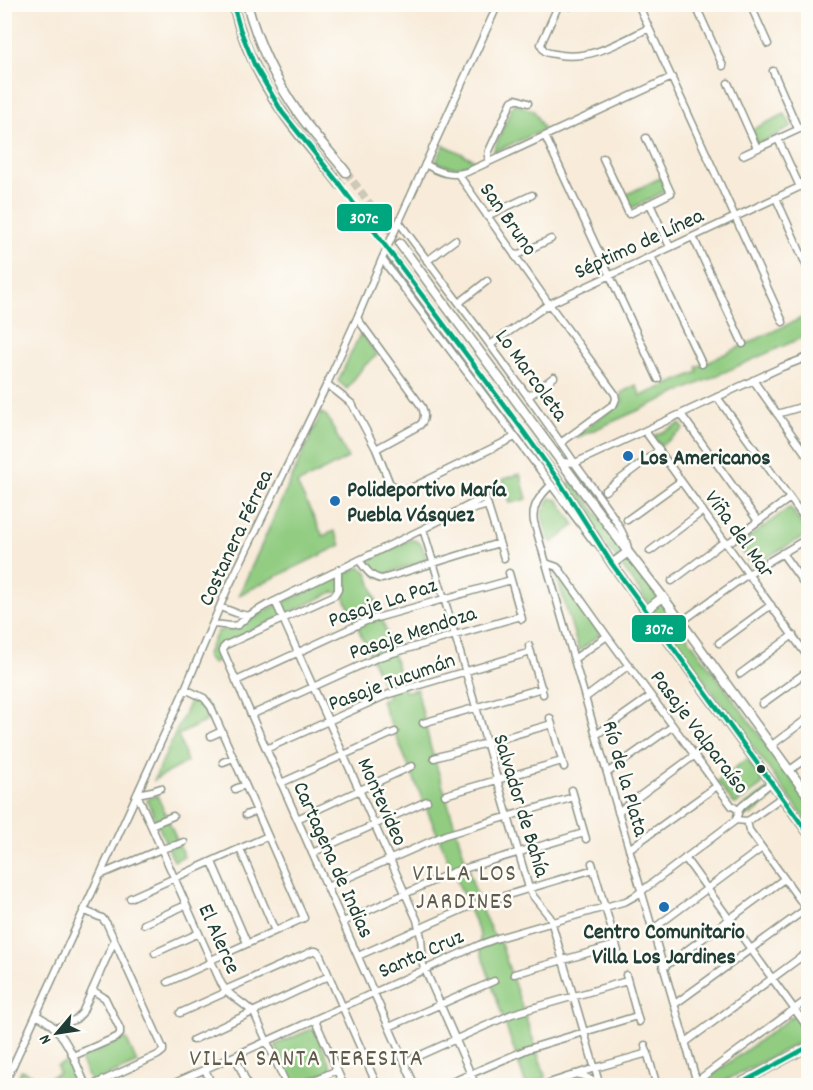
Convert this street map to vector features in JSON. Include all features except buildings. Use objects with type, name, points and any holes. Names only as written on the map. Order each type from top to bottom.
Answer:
[{"type":"main road","points":[[233,4],[247,46],[272,96],[340,185]]},
{"type":"main road","points":[[247,4],[260,44],[278,81],[300,116],[346,172]]},
{"type":"main road","name":"Lo Marcoleta","points":[[400,244],[790,770],[805,782],[808,796]]},
{"type":"main road","name":"Lo Marcoleta","points":[[392,256],[547,464],[612,564],[808,832]]},
{"type":"main road","points":[[612,564],[628,552]]},
{"type":"main road","points":[[646,610],[663,597]]},
{"type":"main road","points":[[735,1086],[808,1047]]},
{"type":"street","name":"Costanera Férrea","points":[[4,1085],[185,689],[234,576],[327,384],[498,4]]},
{"type":"street","points":[[581,4],[570,6],[561,4],[542,42],[542,48],[545,51],[563,56],[586,55],[649,28]]},
{"type":"street","points":[[638,4],[783,322]]},
{"type":"street","points":[[694,4],[723,66]]},
{"type":"street","points":[[750,4],[768,44]]},
{"type":"street","points":[[804,4],[808,14]]},
{"type":"street","points":[[773,71],[798,129]]},
{"type":"street","points":[[425,164],[442,173],[467,172],[672,77]]},
{"type":"street","points":[[728,83],[757,148]]},
{"type":"street","points":[[489,162],[489,151],[512,101],[517,99],[528,103]]},
{"type":"street","points":[[743,155],[808,125]]},
{"type":"street","points":[[544,136],[658,379]]},
{"type":"street","points":[[603,158],[629,214],[672,193],[646,138]]},
{"type":"street","points":[[778,139],[800,187]]},
{"type":"street","name":"San Bruno","points":[[458,174],[614,392],[616,399],[612,406],[562,442]]},
{"type":"street","name":"Séptimo de Línea","points":[[490,345],[549,304],[808,183]]},
{"type":"street","points":[[487,216],[532,195]]},
{"type":"street","points":[[776,198],[808,269]]},
{"type":"street","points":[[650,204],[670,247]]},
{"type":"street","name":"Lo Marcoleta","points":[[399,222],[562,442],[614,518],[626,539],[628,552]]},
{"type":"street","points":[[693,237],[742,344]]},
{"type":"street","points":[[515,256],[551,239]]},
{"type":"street","points":[[427,261],[455,240]]},
{"type":"street","points":[[651,256],[702,364]]},
{"type":"street","name":"Lo Marcoleta","points":[[382,259],[594,542],[605,550]]},
{"type":"street","points":[[459,303],[488,281]]},
{"type":"street","points":[[357,318],[422,407],[424,414],[420,425],[376,449]]},
{"type":"street","points":[[562,462],[575,464],[790,363],[808,357]]},
{"type":"street","points":[[528,397],[555,377]]},
{"type":"street","points":[[753,380],[808,457]]},
{"type":"street","points":[[327,384],[352,404],[376,449],[390,484],[399,489],[406,489],[515,437]]},
{"type":"street","points":[[717,397],[808,523]]},
{"type":"street","points":[[777,414],[808,405]]},
{"type":"street","points":[[681,414],[758,521]]},
{"type":"street","name":"Viña del Mar","points":[[645,431],[808,657]]},
{"type":"street","points":[[801,446],[808,444]]},
{"type":"street","points":[[605,490],[659,450]]},
{"type":"street","points":[[627,520],[681,481]]},
{"type":"street","name":"Río de la Plata","points":[[551,485],[538,499],[533,514],[534,522],[697,1083]]},
{"type":"street","points":[[214,624],[234,626],[241,623],[248,616],[275,601],[485,497],[504,558]]},
{"type":"street","points":[[672,581],[721,544],[731,541],[790,498]]},
{"type":"street","points":[[450,515],[488,505]]},
{"type":"street","points":[[650,551],[703,511]]},
{"type":"street","name":"Salvador de Bahía","points":[[423,529],[529,888],[548,913],[552,923],[600,1085]]},
{"type":"street","points":[[681,622],[748,574],[808,538]]},
{"type":"street","points":[[359,560],[372,575],[382,579],[500,543]]},
{"type":"street","points":[[782,553],[808,589]]},
{"type":"street","name":"Pasaje Valparaíso","points":[[546,563],[560,570],[717,786],[732,806],[739,810]]},
{"type":"street","points":[[283,618],[336,594],[338,570]]},
{"type":"street","name":"Pasaje La Paz","points":[[236,681],[366,621],[510,576],[521,618]]},
{"type":"street","name":"Montevideo","points":[[275,601],[420,928],[421,958],[424,969],[476,1086]]},
{"type":"street","points":[[719,644],[771,605]]},
{"type":"street","points":[[220,607],[248,616]]},
{"type":"street","name":"Cartagena de Indias","points":[[283,618],[226,645],[223,651],[415,1086]]},
{"type":"street","name":"Pasaje Mendoza","points":[[251,715],[379,657],[521,618]]},
{"type":"street","points":[[741,674],[793,635]]},
{"type":"street","points":[[574,659],[607,636]]},
{"type":"street","name":"Pasaje Tucumán","points":[[266,749],[389,694],[465,672],[530,649],[542,691],[475,707]]},
{"type":"street","points":[[585,698],[629,665]]},
{"type":"street","points":[[762,704],[808,671]]},
{"type":"street","points":[[168,982],[304,918],[211,707],[206,700],[185,689]]},
{"type":"street","points":[[596,735],[651,696]]},
{"type":"street","points":[[423,723],[475,707]]},
{"type":"street","points":[[772,745],[808,718]]},
{"type":"street","points":[[434,759],[551,721],[563,764],[445,795]]},
{"type":"street","points":[[607,773],[673,726]]},
{"type":"street","points":[[211,736],[222,731]]},
{"type":"street","points":[[281,783],[395,732]]},
{"type":"street","points":[[618,812],[695,755]]},
{"type":"street","points":[[790,770],[808,757]]},
{"type":"street","points":[[223,762],[233,758]]},
{"type":"street","points":[[297,819],[412,766]]},
{"type":"street","points":[[772,782],[746,801],[739,810],[736,820],[747,821],[756,817],[782,797]]},
{"type":"street","points":[[235,789],[245,784]]},
{"type":"street","points":[[629,849],[717,786]]},
{"type":"street","points":[[137,794],[161,788]]},
{"type":"street","points":[[327,887],[445,834],[573,793],[585,836],[453,872],[343,922]]},
{"type":"street","name":"El Alerce","points":[[137,794],[225,990],[252,1011],[287,1086]]},
{"type":"street","points":[[312,853],[427,801]]},
{"type":"street","points":[[246,815],[256,811]]},
{"type":"street","points":[[151,825],[172,816]]},
{"type":"street","name":"Santa Cruz","points":[[168,1086],[177,1084],[424,969],[486,943],[626,901],[736,820]]},
{"type":"street","name":"Pasaje Valparaíso","points":[[747,821],[749,830],[807,910]]},
{"type":"street","points":[[130,898],[268,836]]},
{"type":"street","points":[[100,875],[161,849],[184,842]]},
{"type":"street","points":[[653,929],[762,848]]},
{"type":"street","points":[[240,849],[275,931]]},
{"type":"street","points":[[685,858],[808,1028]]},
{"type":"street","points":[[212,862],[248,943]]},
{"type":"street","points":[[358,956],[475,904],[593,866],[617,948],[514,974]]},
{"type":"street","points":[[664,967],[784,879]]},
{"type":"street","points":[[144,924],[186,905]]},
{"type":"street","points":[[83,910],[104,921],[163,1045],[163,1050],[158,1055],[91,1086]]},
{"type":"street","points":[[675,1004],[807,910]]},
{"type":"street","points":[[155,953],[199,933]]},
{"type":"street","points":[[56,1028],[80,1015],[114,941]]},
{"type":"street","points":[[180,1013],[222,994],[225,990],[316,951],[319,953],[343,1007],[375,1085]]},
{"type":"street","points":[[686,1042],[808,952]]},
{"type":"street","points":[[193,1040],[329,976]]},
{"type":"street","points":[[405,1062],[513,1014],[626,978],[638,1019],[525,1049],[443,1086]]},
{"type":"street","points":[[389,1027],[494,981]]},
{"type":"street","points":[[73,1056],[120,1034],[120,1029],[105,998],[92,990]]},
{"type":"street","points":[[697,1083],[808,999]]},
{"type":"street","points":[[36,1015],[56,1028],[63,1036],[86,1086]]},
{"type":"street","points":[[315,1020],[344,1086]]},
{"type":"street","points":[[645,1045],[657,1086]]},
{"type":"street","points":[[540,1086],[648,1053]]},
{"type":"street","points":[[235,1056],[248,1086]]},
{"type":"street","points":[[205,1069],[212,1086]]},
{"type":"street","points":[[302,1086],[337,1070]]},
{"type":"street","points":[[575,1074],[600,1085]]},
{"type":"green space","points":[[514,103],[534,111],[544,130],[493,152]]},
{"type":"green space","points":[[785,114],[792,127],[758,144],[751,130]]},
{"type":"green space","points":[[444,145],[477,161],[457,167],[436,162]]},
{"type":"green space","points":[[660,178],[667,190],[632,208],[625,195]]},
{"type":"green space","points":[[808,315],[808,335],[576,438],[575,436],[623,402],[621,393],[636,385],[641,396],[698,372],[697,367]]},
{"type":"green space","points":[[361,332],[377,355],[363,367],[347,389],[338,381]]},
{"type":"green space","points":[[321,413],[327,416],[348,458],[297,484],[323,536],[334,531],[341,545],[239,595]]},
{"type":"green space","points":[[680,424],[684,429],[660,446],[654,436]]},
{"type":"green space","points":[[520,474],[527,499],[510,503],[503,479]]},
{"type":"green space","points":[[572,480],[808,801],[808,823],[565,488]]},
{"type":"green space","points":[[550,498],[558,500],[575,525],[552,543],[547,536],[542,514]]},
{"type":"green space","points":[[790,507],[808,534],[752,566],[738,546]]},
{"type":"green space","points":[[410,540],[420,543],[426,560],[377,577],[365,563]]},
{"type":"green space","points":[[360,567],[367,572],[405,692],[417,689],[430,745],[480,907],[492,932],[501,944],[546,1078],[526,1085],[480,950],[480,935],[381,701],[388,696],[343,594],[333,592],[220,646],[223,658],[212,663],[206,656],[218,631],[233,630],[269,609]]},
{"type":"green space","points":[[555,571],[600,634],[579,651]]},
{"type":"green space","points":[[191,699],[205,707],[210,719],[178,735],[187,762],[154,780]]},
{"type":"green space","points":[[747,759],[763,783],[736,804],[717,781]]},
{"type":"green space","points":[[768,789],[773,797],[753,814],[744,817],[741,811],[745,805]]},
{"type":"green space","points":[[157,795],[184,856],[174,861],[147,800]]},
{"type":"green space","points":[[808,1005],[808,1038],[717,1085],[706,1085],[704,1081]]},
{"type":"green space","points":[[314,1028],[332,1069],[298,1085],[292,1085],[275,1045]]},
{"type":"green space","points":[[126,1038],[137,1063],[91,1083],[80,1059]]},
{"type":"green space","points":[[69,1061],[80,1085],[14,1085],[21,1070],[44,1080],[59,1073],[57,1066]]},
{"type":"tunnel","points":[[346,172],[400,244]]},
{"type":"tunnel","points":[[340,185],[392,256]]},
{"type":"transit line","name":"307c","points":[[233,4],[254,64],[282,112],[340,185],[524,432],[559,481],[612,564],[808,833]]},
{"type":"transit line","name":"307c","points":[[736,1086],[808,1047]]},
{"type":"place","name":"Los Americanos","points":[[628,456]]},
{"type":"place","name":"Polideportivo María Puebla Vásquez","points":[[335,501]]},
{"type":"place","name":"Centro Comunitario Villa Los Jardines","points":[[664,907]]},
{"type":"district","name":"VILLA LOS JARDINES","points":[[465,886]]},
{"type":"district","name":"VILLA SANTA TERESITA","points":[[307,1057]]}]
